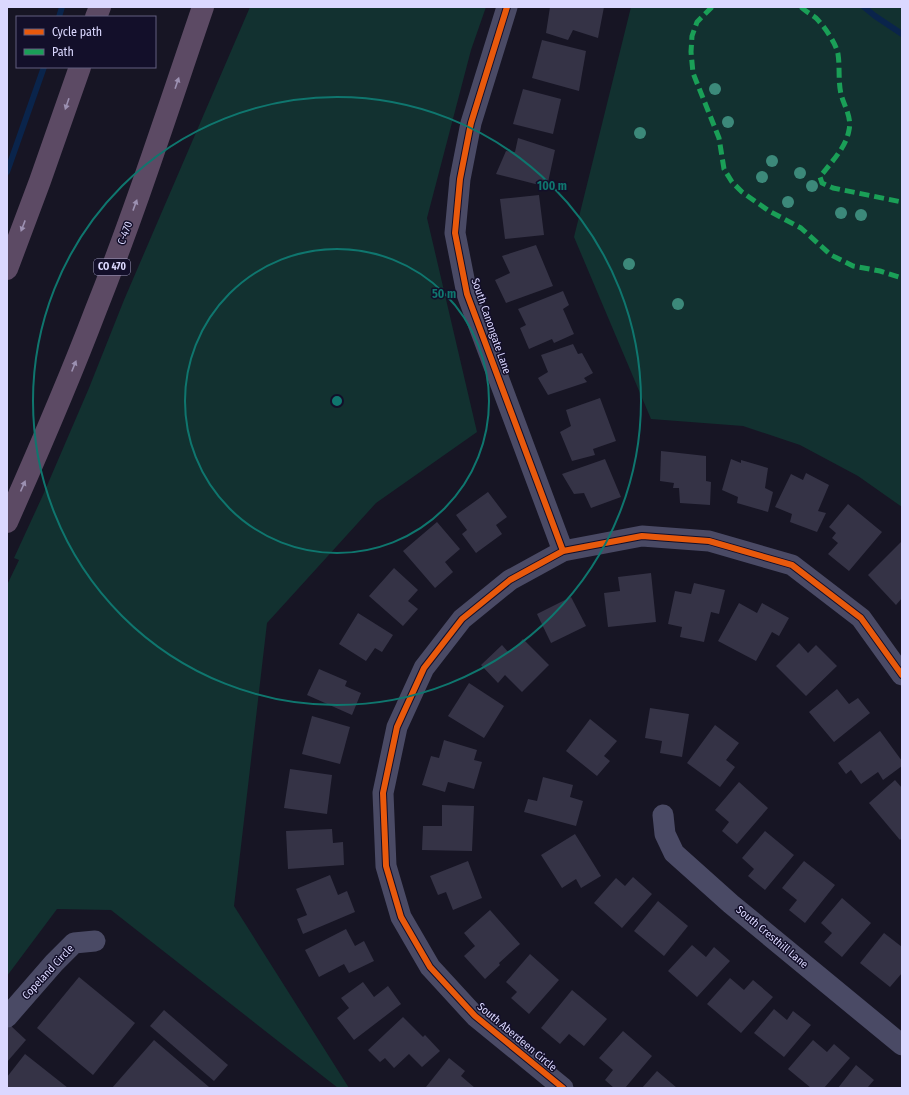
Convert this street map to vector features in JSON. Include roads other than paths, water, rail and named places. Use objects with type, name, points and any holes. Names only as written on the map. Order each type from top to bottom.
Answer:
[{"type":"highway","name":"C-470","points":[[7,522],[51,422],[98,305],[145,176],[203,7]]},
{"type":"highway","points":[[7,269],[43,174],[80,68]]},
{"type":"street","name":"South Canongate Lane","points":[[507,7],[471,123],[460,179],[455,234],[467,294],[563,552]]},
{"type":"street","name":"South Aberdeen Circle","points":[[563,1088],[475,1016],[430,967],[401,917],[386,866],[383,793],[397,727],[424,668],[462,619],[510,580],[563,552],[642,536],[709,542],[792,565],[861,618],[902,675]]},
{"type":"street","name":"South Cresthill Lane","points":[[663,815],[665,834],[674,853],[731,904],[902,1045]]},
{"type":"street","name":"Copeland Circle","points":[[7,1017],[54,963],[74,943],[95,941]]},
{"type":"waterway","points":[[59,16],[62,7]]},
{"type":"waterway","points":[[864,7],[902,34]]},
{"type":"waterway","points":[[7,172],[44,68]]}]
